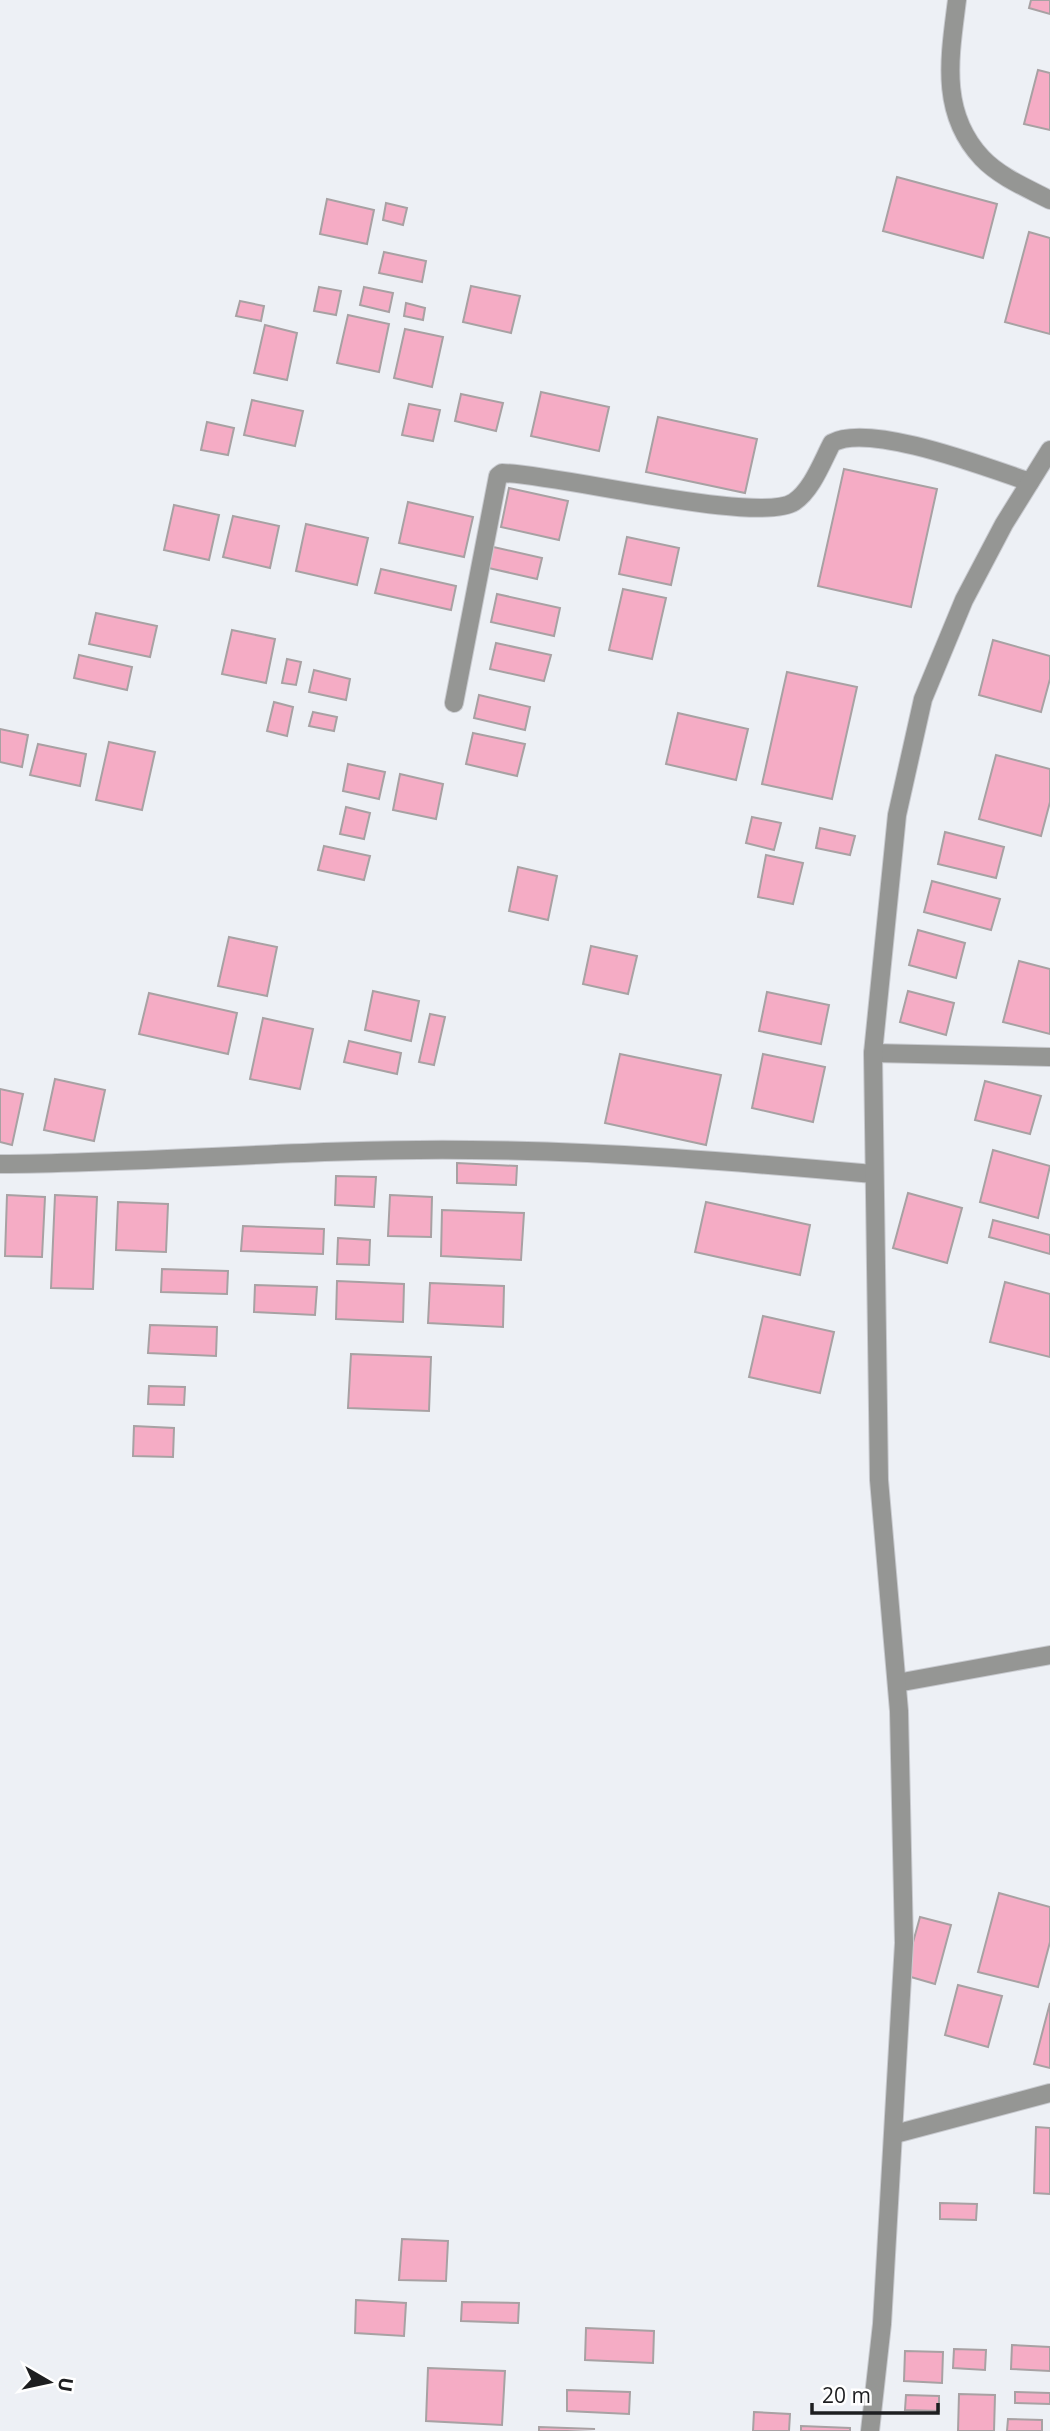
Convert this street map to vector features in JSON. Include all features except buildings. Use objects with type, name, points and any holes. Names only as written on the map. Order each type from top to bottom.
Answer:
[{"type":"street","points":[[957,0],[948,72],[952,104],[963,130],[982,158],[1007,177],[1050,200]]},
{"type":"street","points":[[454,704],[502,472],[597,484],[717,507],[780,508],[796,501],[809,486],[832,443],[853,437],[924,447],[1030,482]]},
{"type":"street","points":[[870,2431],[882,2323],[904,1943],[897,1683],[880,1480],[873,1053],[897,815],[923,699],[964,600],[1050,450]]},
{"type":"street","points":[[873,1053],[1050,1057]]},
{"type":"street","points":[[0,1164],[91,1164],[296,1152],[470,1150],[641,1154],[873,1174]]},
{"type":"street","points":[[897,1683],[1050,1655]]},
{"type":"street","points":[[895,2134],[1050,2093]]}]
